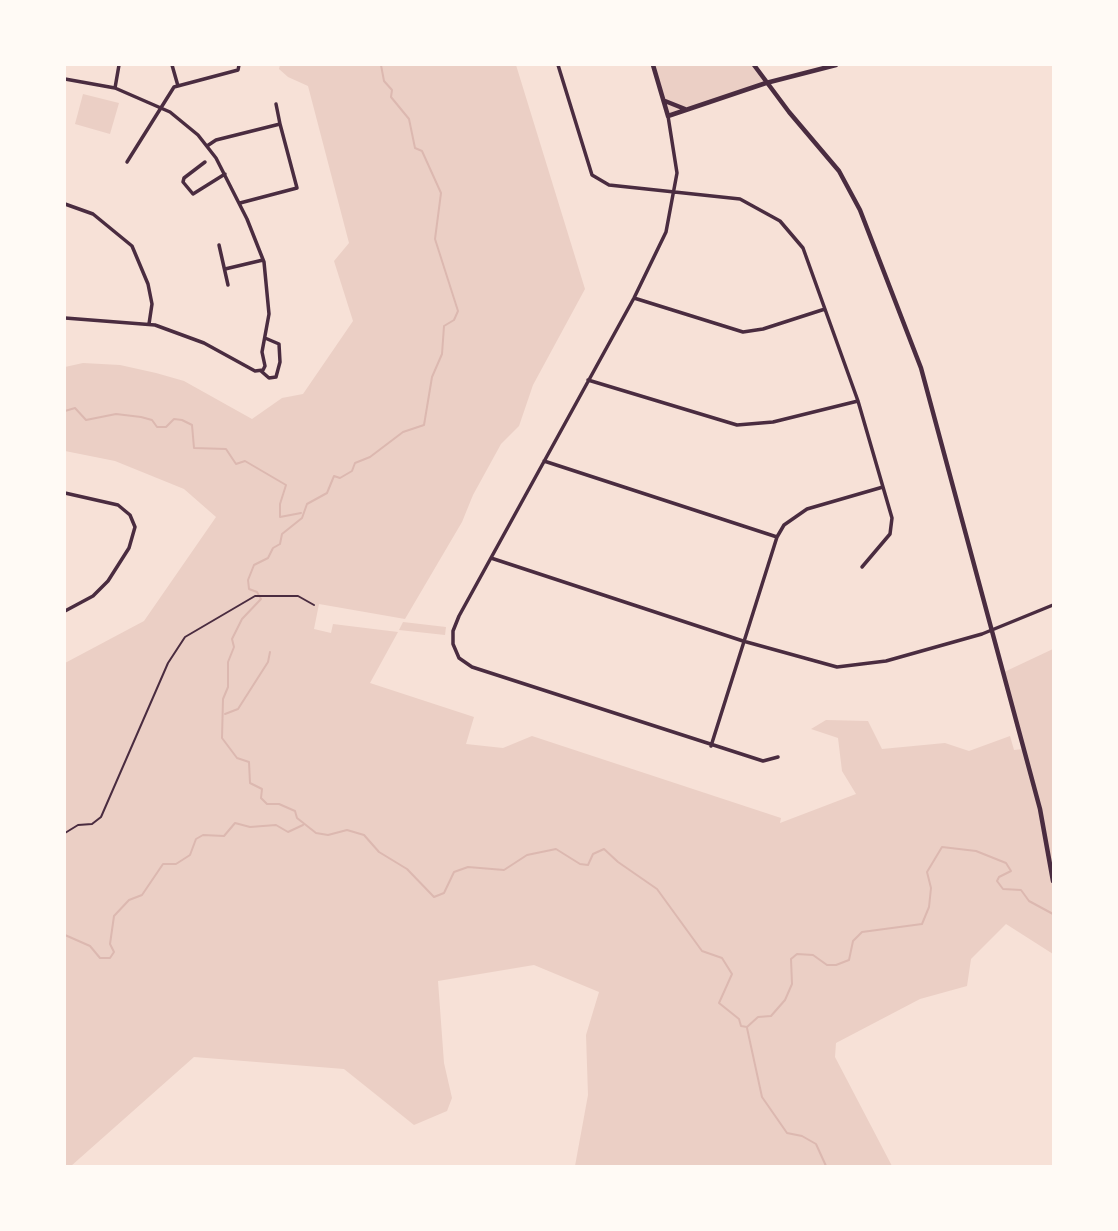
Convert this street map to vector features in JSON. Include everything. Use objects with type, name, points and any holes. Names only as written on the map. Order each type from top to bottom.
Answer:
[{"type":"street","points":[[115,88],[119,65]]},
{"type":"street","points":[[172,65],[177,86]]},
{"type":"street","points":[[127,162],[169,92],[177,86],[238,70],[239,65]]},
{"type":"street","points":[[558,65],[592,175],[609,185],[740,199],[780,221],[803,248],[858,401],[892,518],[891,530],[862,567]]},
{"type":"street","points":[[653,65],[668,116],[677,163],[676,191],[666,232],[634,298],[454,628],[453,644],[463,662],[710,746],[763,761],[778,757]]},
{"type":"street","points":[[754,65],[766,83],[826,153],[860,210],[921,368],[1040,809],[1053,881]]},
{"type":"street","points":[[668,116],[766,83],[836,65]]},
{"type":"street","points":[[65,79],[115,88],[160,107],[185,123],[207,146],[240,203],[263,260],[269,314],[262,352],[265,366],[261,371]]},
{"type":"street","points":[[663,99],[671,106],[686,110]]},
{"type":"street","points":[[240,203],[296,188],[276,104]]},
{"type":"street","points":[[207,146],[216,140],[280,124]]},
{"type":"street","points":[[205,162],[184,178],[183,182],[193,194],[225,174]]},
{"type":"street","points":[[65,204],[93,214],[132,246],[148,284],[152,304],[148,324]]},
{"type":"street","points":[[219,245],[228,285]]},
{"type":"street","points":[[225,269],[263,260]]},
{"type":"street","points":[[634,298],[743,332],[825,309]]},
{"type":"street","points":[[65,318],[148,324],[187,335],[255,371],[261,371],[270,378],[276,377],[280,362],[279,344],[265,338]]},
{"type":"street","points":[[588,380],[737,425],[773,422],[858,401]]},
{"type":"street","points":[[544,461],[777,537]]},
{"type":"street","points":[[710,746],[777,537],[789,520],[807,509],[883,487]]},
{"type":"street","points":[[65,493],[117,505],[130,515],[135,527],[130,548],[108,581],[93,596],[65,611]]},
{"type":"street","points":[[491,558],[743,641],[837,667],[886,661],[991,631],[1053,605]]},
{"type":"path","points":[[65,833],[78,825],[92,824],[101,817],[141,721],[177,646],[185,637],[255,596],[298,596],[314,605]]},
{"type":"shaded area","points":[[280,65],[516,65],[585,289],[533,385],[519,426],[501,444],[473,495],[462,522],[405,619],[319,604],[314,629],[331,633],[333,624],[398,632],[370,683],[474,717],[466,744],[503,748],[532,736],[781,818],[780,823],[856,794],[842,771],[838,738],[811,729],[826,720],[868,721],[882,749],[945,743],[969,751],[1010,736],[1014,750],[1023,749],[1002,673],[1053,649],[1053,954],[1006,924],[971,959],[967,986],[920,999],[836,1043],[835,1057],[892,1166],[575,1166],[588,1095],[586,1035],[599,992],[534,965],[438,981],[444,1063],[452,1098],[447,1111],[414,1125],[344,1069],[194,1057],[71,1166],[65,1166],[65,663],[144,621],[216,517],[184,489],[115,461],[65,451],[65,367],[83,363],[120,365],[156,373],[184,381],[252,419],[282,398],[303,394],[353,321],[334,261],[349,243],[308,86],[288,77],[279,69]]},
{"type":"shaded area","points":[[653,65],[754,65],[766,83],[668,116]]},
{"type":"shaded area","points":[[83,94],[119,103],[110,134],[75,124]]},
{"type":"shaded area","points":[[403,622],[446,627],[445,635],[399,630]]},
{"type":"waterway","points":[[381,65],[384,81],[392,90],[391,97],[409,119],[415,148],[422,151],[441,193],[435,239],[458,311],[454,320],[444,326],[442,354],[432,377],[424,425],[403,432],[370,457],[355,463],[352,471],[340,478],[334,476],[327,493],[307,504],[302,518],[282,534],[280,544],[273,548],[268,558],[254,565],[248,580],[249,589],[257,592],[261,599],[242,619],[232,639],[234,647],[228,662],[228,687],[223,699],[222,738],[237,758],[249,762],[250,783],[262,789],[261,798],[267,804],[279,804],[295,811],[297,818],[316,833],[328,835],[347,830],[364,835],[379,852],[407,869],[434,897],[444,893],[454,872],[468,867],[504,870],[527,855],[556,849],[580,864],[588,865],[593,854],[604,849],[657,889],[702,951],[722,958],[732,974],[719,1003],[739,1019],[741,1026],[747,1027],[758,1017],[771,1016],[785,1000],[792,984],[791,959],[797,954],[813,955],[827,965],[836,965],[849,960],[853,941],[862,932],[922,924],[929,907],[931,888],[927,872],[942,847],[976,851],[1006,863],[1011,871],[997,881],[1003,889],[1021,890],[1029,901],[1053,914]]},
{"type":"waterway","points":[[65,411],[75,408],[86,420],[116,414],[141,417],[152,420],[157,427],[166,427],[174,419],[182,420],[192,425],[194,448],[226,449],[236,464],[245,461],[286,485],[280,504],[280,517],[301,513]]},
{"type":"waterway","points":[[225,714],[238,709],[268,662],[270,652]]},
{"type":"waterway","points":[[65,935],[90,946],[100,958],[110,958],[114,952],[110,944],[114,916],[129,900],[142,895],[163,864],[176,864],[190,855],[196,839],[203,835],[224,836],[235,823],[250,827],[276,825],[288,832],[303,825]]},
{"type":"waterway","points":[[747,1028],[762,1097],[787,1133],[802,1136],[816,1144],[826,1166]]}]
